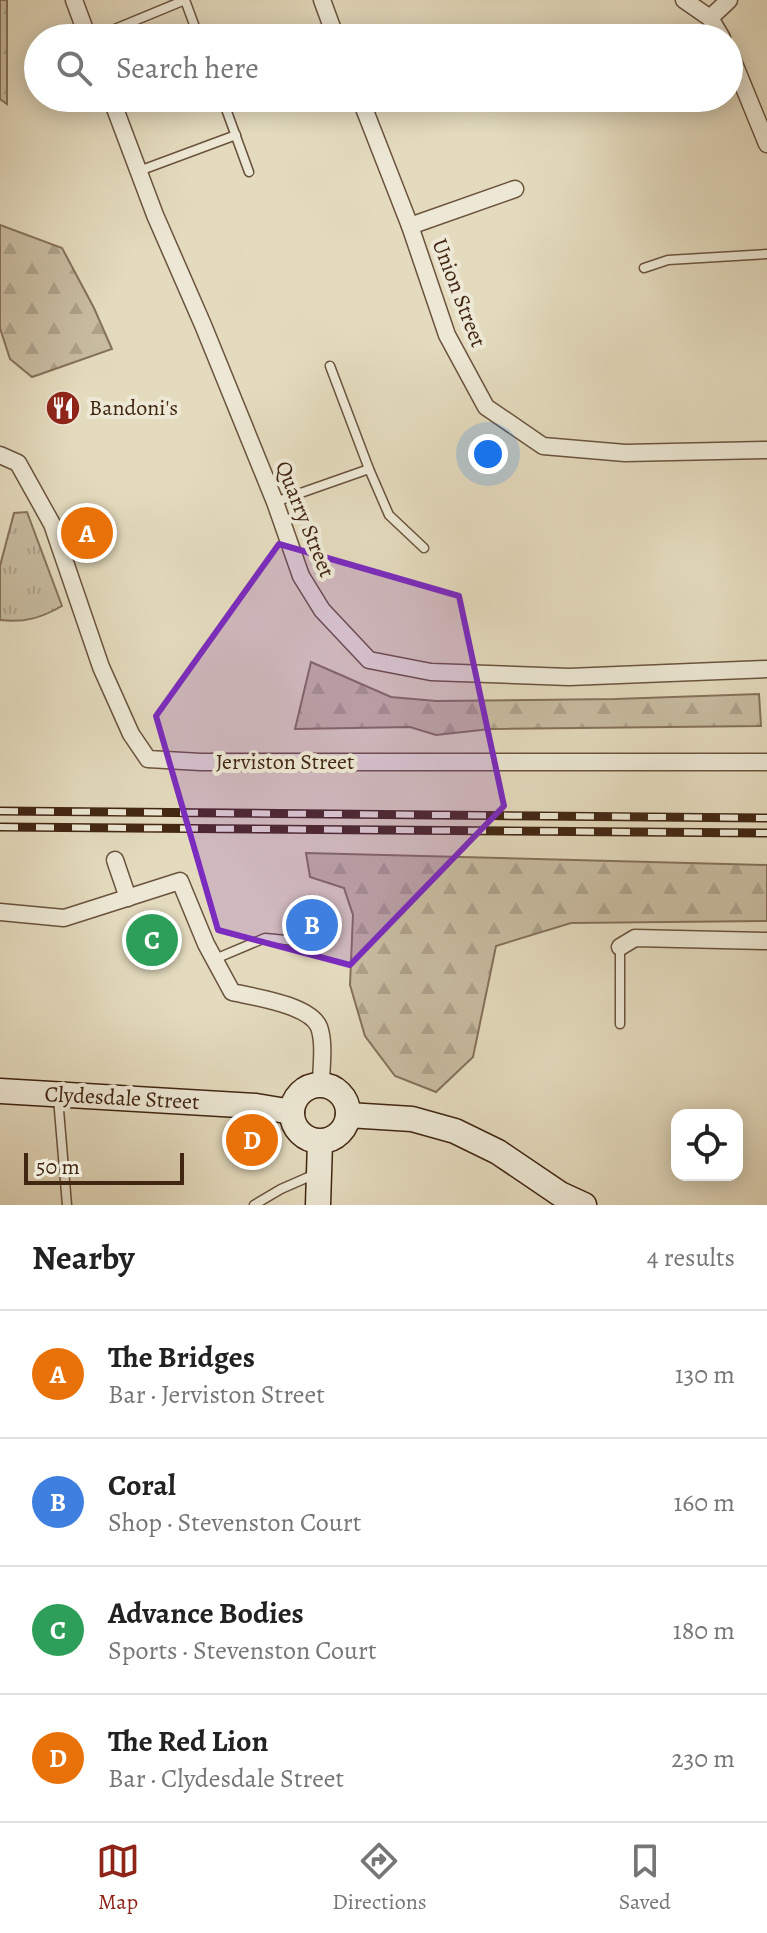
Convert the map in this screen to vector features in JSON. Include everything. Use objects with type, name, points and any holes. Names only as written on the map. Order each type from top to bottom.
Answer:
[{"type":"main road","points":[[321,1085],[344,1098],[348,1115],[342,1131],[320,1142],[311,1140],[296,1129],[292,1112],[293,1103],[304,1090],[321,1085]]},
{"type":"main road","name":"Clydesdale Street","points":[[0,1091],[256,1106],[292,1112]]},
{"type":"main road","points":[[348,1115],[412,1119],[455,1131],[498,1152],[557,1199],[584,1205]]},
{"type":"main road","points":[[318,1205],[320,1142]]},
{"type":"street","points":[[74,0],[84,24]]},
{"type":"street","points":[[322,0],[331,24]]},
{"type":"street","points":[[684,0],[714,24]]},
{"type":"street","points":[[710,18],[729,0]]},
{"type":"street","points":[[743,85],[767,144]]},
{"type":"street","name":"Quarry Street","points":[[116,112],[275,502],[301,576],[322,610],[369,660],[431,672],[569,677],[767,669]]},
{"type":"street","name":"Union Street","points":[[365,112],[410,226],[447,335],[486,407],[543,446],[625,453],[767,450]]},
{"type":"street","points":[[410,226],[515,189]]},
{"type":"street","name":"Jerviston Street","points":[[0,455],[18,463],[52,524],[101,667],[131,734],[148,759],[201,762],[767,762]]},
{"type":"street","points":[[115,860],[128,898]]},
{"type":"street","points":[[0,912],[64,918],[180,881],[232,992],[309,1014],[319,1027],[321,1085]]},
{"type":"street","points":[[620,947],[635,938],[767,941]]},
{"type":"lane","points":[[125,24],[185,0],[194,24]]},
{"type":"lane","points":[[227,112],[249,172]]},
{"type":"lane","points":[[138,171],[236,135]]},
{"type":"lane","points":[[644,268],[668,260],[767,254]]},
{"type":"lane","points":[[330,366],[389,515],[424,548]]},
{"type":"lane","points":[[275,502],[369,469]]},
{"type":"lane","points":[[215,959],[265,938],[318,943]]},
{"type":"lane","points":[[620,947],[620,1024]]},
{"type":"lane","points":[[57,1094],[67,1205]]},
{"type":"lane","points":[[254,1205],[318,1172]]},
{"type":"highlighted area","points":[[279,544],[459,596],[504,806],[350,965],[218,930],[156,716]]},
{"type":"green space","points":[[0,0],[7,0],[7,104],[0,99]]},
{"type":"green space","points":[[0,225],[62,248],[112,349],[32,377],[10,359],[0,328]]},
{"type":"green space","points":[[27,512],[62,606],[32,619],[0,620],[0,566],[14,513]]},
{"type":"green space","points":[[311,662],[391,697],[436,701],[759,694],[761,726],[490,729],[436,735],[410,727],[295,729]]},
{"type":"green space","points":[[306,853],[767,865],[767,921],[571,923],[496,946],[473,1057],[436,1092],[395,1076],[365,1036],[350,985],[353,915],[344,888],[310,877]]},
{"type":"railway","points":[[0,811],[767,818]]},
{"type":"railway","points":[[0,827],[767,833]]},
{"type":"place","name":"Bandoni's","points":[[63,408]]},
{"type":"place","name":"The Bridges","points":[[87,533]]},
{"type":"place","name":"Coral","points":[[312,925]]},
{"type":"place","name":"Advance Bodies","points":[[152,940]]},
{"type":"place","name":"The Red Lion","points":[[252,1140]]}]
